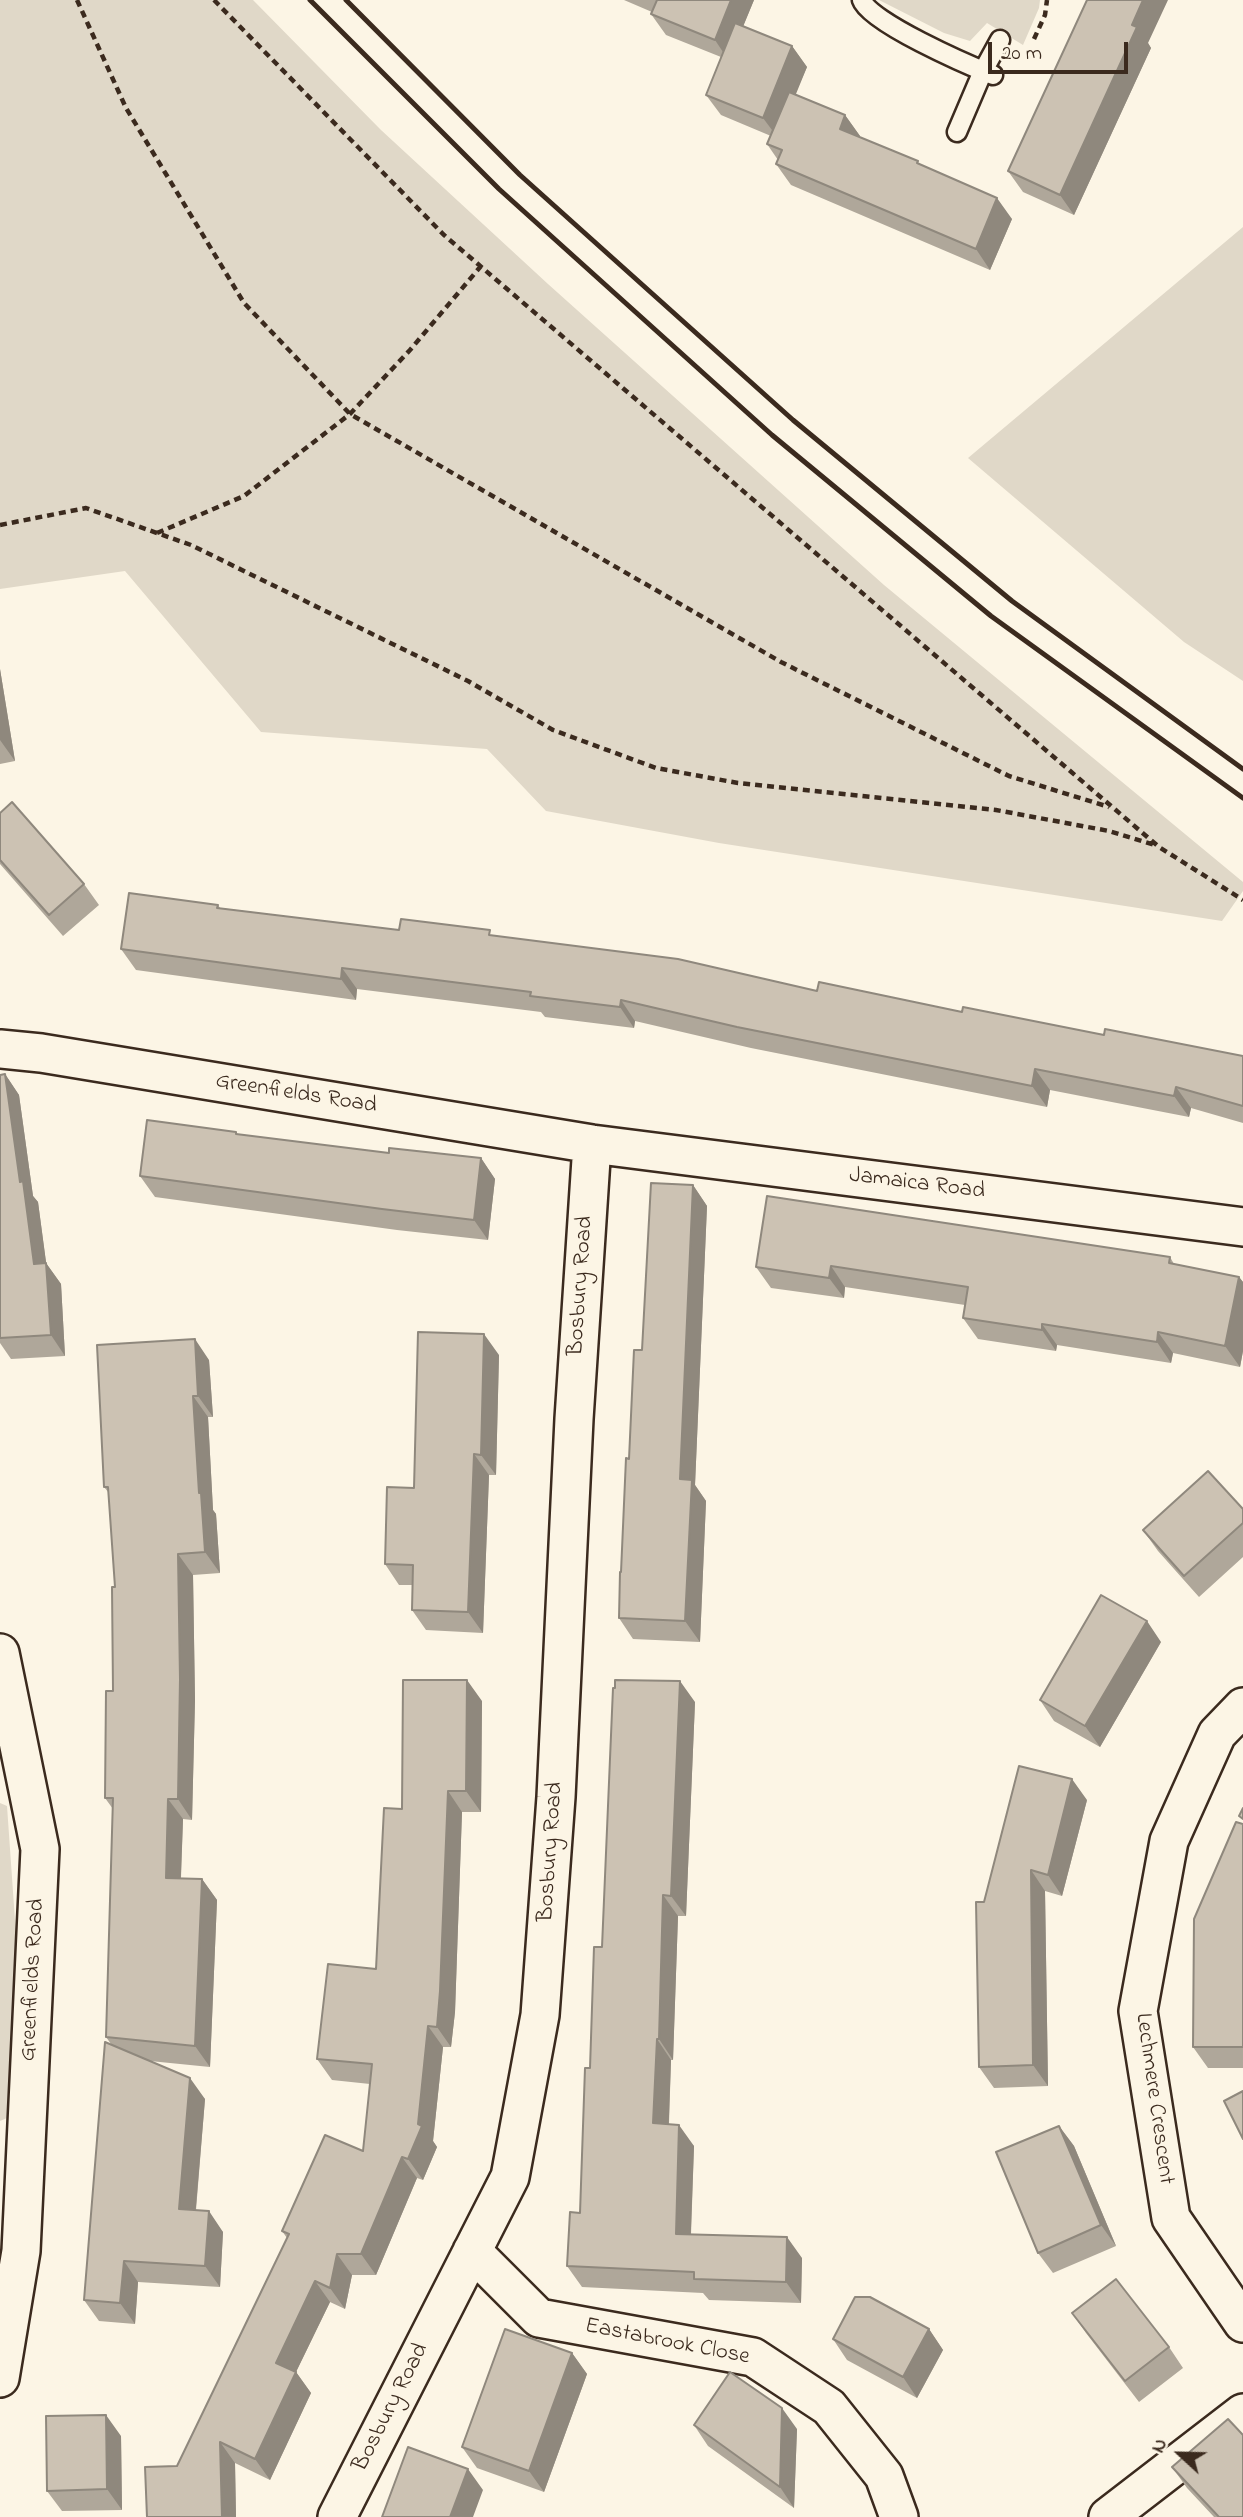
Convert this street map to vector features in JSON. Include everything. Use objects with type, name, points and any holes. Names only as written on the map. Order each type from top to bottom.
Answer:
[{"type":"street","name":"Greenfields Road","points":[[0,1049],[41,1053],[592,1144]]},
{"type":"street","name":"Jamaica Road","points":[[592,1144],[1243,1227]]},
{"type":"street","name":"Bosbury Road","points":[[337,2517],[510,2177],[540,2015],[556,1797],[574,1419],[592,1144]]},
{"type":"street","name":"Greenfields Road","points":[[0,1653],[6,1723],[40,1849],[20,2251],[0,2378]]},
{"type":"street","name":"Lechmere Crescent","points":[[1243,1707],[1217,1734],[1169,1841],[1138,2011],[1171,2218],[1243,2323]]},
{"type":"street","name":"Greenfields Road","points":[[0,2190],[20,2251]]},
{"type":"street","name":"Eastabrook Close","points":[[472,2251],[539,2318],[753,2357],[829,2407],[884,2476],[899,2517]]},
{"type":"street","points":[[1108,2517],[1243,2413]]},
{"type":"lane","points":[[862,0],[863,5],[884,23],[988,73]]},
{"type":"lane","points":[[957,132],[988,73],[1000,40]]},
{"type":"path","points":[[77,0],[126,108],[244,303],[351,414],[781,662],[1009,776],[1113,808]]},
{"type":"path","points":[[214,0],[444,234],[1158,847],[1243,900]]},
{"type":"path","points":[[157,533],[244,496],[351,414],[410,351],[481,266]]},
{"type":"path","points":[[0,524],[86,508],[191,545],[433,664],[553,730],[656,768],[738,783],[996,810],[1109,831],[1158,847]]},
{"type":"shaded area","points":[[0,0],[253,0],[381,130],[548,284],[884,585],[1243,882],[1243,891],[1222,921],[719,843],[546,811],[487,749],[261,732],[125,571],[0,589]]},
{"type":"shaded area","points":[[879,0],[1040,0],[1023,45],[987,23],[970,41],[944,33]]},
{"type":"shaded area","points":[[1243,227],[1243,681],[1184,642],[968,458]]},
{"type":"shaded area","points":[[0,1803],[7,1806],[17,1949],[7,2118],[0,2121]]},
{"type":"building","points":[[657,0],[731,0],[715,40],[651,14]]},
{"type":"building","points":[[1087,0],[1143,0],[1132,25],[1137,27],[1060,195],[1008,171]]},
{"type":"building","points":[[735,23],[792,46],[763,118],[706,95]]},
{"type":"building","points":[[789,92],[845,115],[840,129],[997,198],[976,249],[776,164],[782,150],[767,144]]},
{"type":"building","points":[[12,802],[84,884],[49,915],[0,860],[0,813]]},
{"type":"building","points":[[129,893],[218,905],[217,908],[399,930],[401,919],[490,930],[489,935],[678,959],[817,991],[819,982],[962,1012],[963,1007],[1104,1035],[1105,1029],[1243,1056],[1243,1106],[1176,1087],[1174,1096],[1035,1069],[1032,1086],[737,1027],[621,1000],[620,1007],[530,996],[531,992],[342,968],[341,979],[121,949]]},
{"type":"building","points":[[5,1074],[34,1264],[46,1263],[51,1335],[0,1338],[0,1075]]},
{"type":"building","points":[[147,1120],[389,1153],[389,1148],[481,1158],[474,1220],[140,1176]]},
{"type":"building","points":[[651,1183],[693,1185],[680,1479],[692,1480],[685,1621],[619,1618],[626,1458],[629,1459],[634,1350],[642,1350]]},
{"type":"building","points":[[767,1196],[1170,1257],[1169,1263],[1239,1277],[1225,1346],[1158,1332],[1157,1342],[1042,1324],[1042,1330],[963,1318],[968,1287],[831,1266],[829,1278],[756,1267]]},
{"type":"building","points":[[418,1332],[484,1334],[481,1455],[474,1454],[468,1612],[412,1610],[413,1565],[385,1564],[387,1487],[414,1488]]},
{"type":"building","points":[[195,1339],[198,1396],[193,1396],[205,1552],[178,1554],[178,1799],[168,1799],[166,1878],[202,1879],[195,2046],[106,2037],[113,1798],[105,1798],[106,1691],[113,1691],[112,1587],[115,1587],[108,1487],[104,1487],[97,1345]]},
{"type":"building","points":[[1208,1471],[1243,1509],[1243,1523],[1184,1576],[1143,1530]]},
{"type":"building","points":[[1101,1595],[1147,1621],[1085,1726],[1040,1700]]},
{"type":"building","points":[[403,1680],[467,1680],[466,1791],[448,1791],[440,1991],[437,2027],[428,2026],[418,2124],[422,2126],[408,2159],[402,2157],[361,2254],[337,2254],[330,2288],[315,2281],[276,2363],[296,2372],[255,2459],[220,2442],[222,2517],[147,2517],[145,2467],[177,2466],[289,2234],[282,2231],[325,2135],[363,2151],[372,2064],[317,2059],[328,1964],[376,1969],[384,1808],[402,1809]]},
{"type":"building","points":[[615,1680],[680,1681],[671,1896],[663,1895],[659,2039],[653,2123],[679,2125],[676,2234],[787,2237],[786,2282],[694,2279],[694,2272],[567,2266],[570,2212],[580,2213],[585,2068],[590,2068],[594,1947],[602,1947]]},
{"type":"building","points":[[1019,1766],[1072,1779],[1048,1875],[1031,1870],[1033,2065],[979,2067],[976,1902],[984,1902]]},
{"type":"building","points":[[1236,1822],[1243,1824],[1243,2047],[1193,2047],[1194,1919]]},
{"type":"building","points":[[105,2042],[190,2078],[179,2209],[209,2211],[205,2266],[124,2261],[120,2303],[84,2300]]},
{"type":"building","points":[[1243,2091],[1243,2139],[1224,2101]]},
{"type":"building","points":[[1059,2126],[1101,2225],[1038,2253],[996,2152]]},
{"type":"building","points":[[1116,2279],[1169,2347],[1125,2381],[1072,2313]]},
{"type":"building","points":[[855,2297],[870,2297],[929,2329],[903,2377],[833,2339]]},
{"type":"building","points":[[505,2329],[572,2353],[529,2471],[462,2447]]},
{"type":"building","points":[[730,2372],[782,2408],[780,2487],[694,2425]]},
{"type":"building","points":[[106,2415],[107,2489],[47,2491],[46,2416]]},
{"type":"building","points":[[1228,2419],[1243,2435],[1243,2517],[1219,2517],[1172,2467]]},
{"type":"building","points":[[408,2447],[468,2469],[450,2517],[382,2517]]},
{"type":"railway","points":[[310,0],[499,189],[772,435],[991,616],[1243,798]]},
{"type":"railway","points":[[346,0],[520,175],[793,420],[1012,601],[1243,769]]}]
